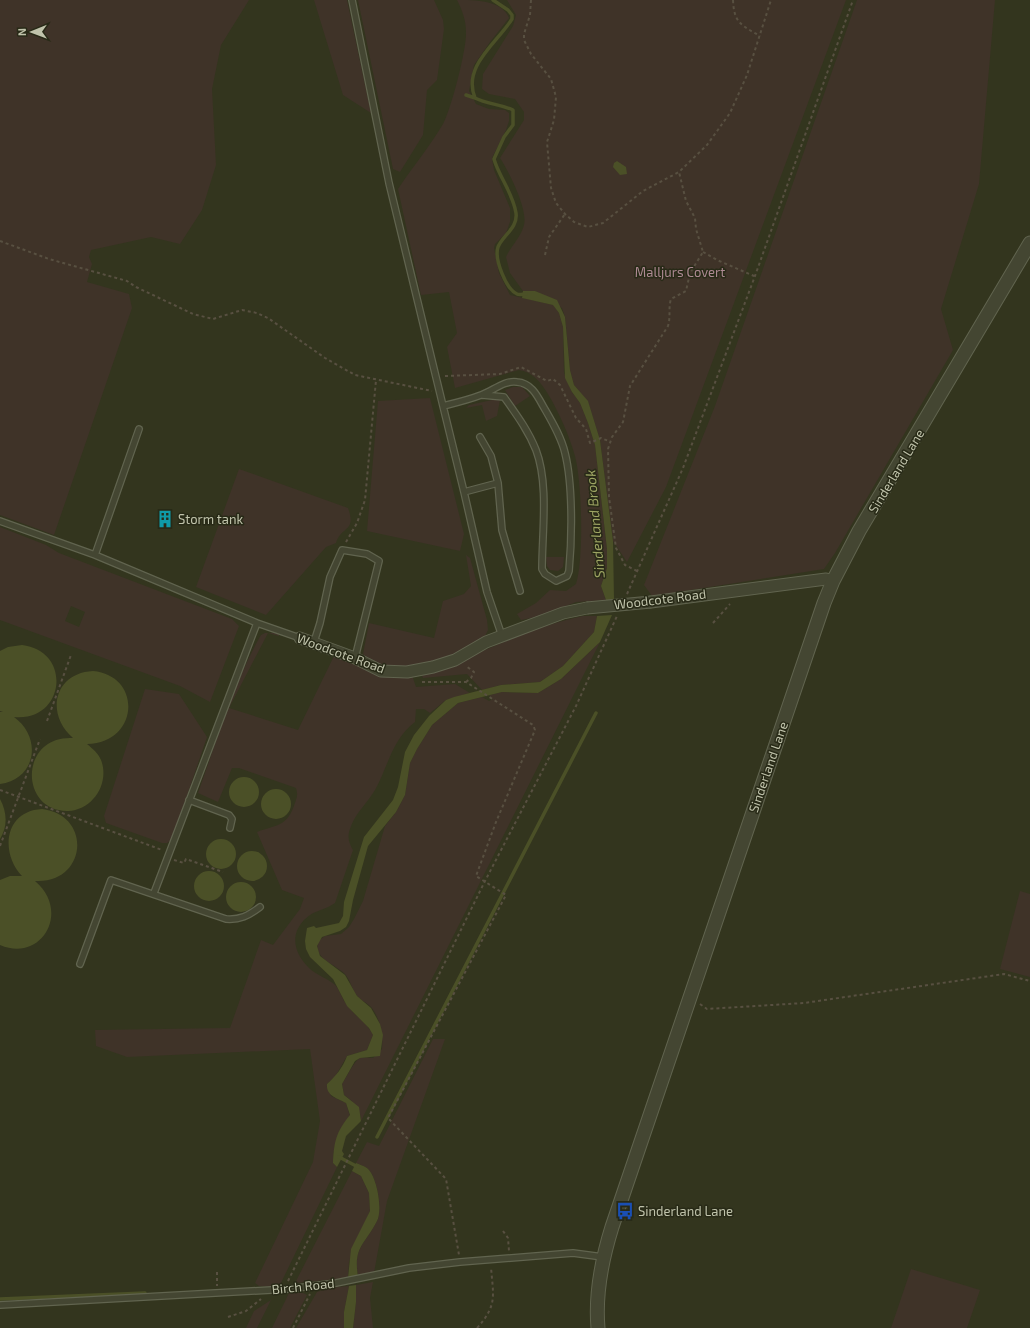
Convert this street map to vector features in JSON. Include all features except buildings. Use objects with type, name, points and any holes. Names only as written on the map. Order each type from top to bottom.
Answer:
[{"type":"street","name":"Sinderland Lane","points":[[598,1328],[598,1303],[603,1257],[689,999],[833,581],[859,531],[1030,243]]},
{"type":"street","name":"Woodcote Road","points":[[300,638],[355,658],[381,670],[407,672],[433,667],[455,660],[486,642],[563,613],[587,608],[651,602],[826,578],[833,581]]},
{"type":"lane","points":[[352,0],[389,183],[487,592],[502,636]]},
{"type":"lane","points":[[443,406],[482,395],[504,384],[515,382],[526,384],[531,387],[553,423],[564,451],[568,479],[570,558],[567,576],[562,579],[556,581],[551,579],[544,574],[542,569],[544,539],[541,472],[530,435],[504,397],[482,395]]},
{"type":"lane","points":[[94,555],[139,429]]},
{"type":"lane","points":[[480,437],[491,456],[498,483],[502,530],[520,592]]},
{"type":"lane","points":[[464,492],[498,483]]},
{"type":"lane","name":"Woodcote Road","points":[[0,521],[94,555],[257,623],[300,638]]},
{"type":"lane","points":[[314,642],[320,623],[330,577],[342,550],[367,554],[379,561],[355,658]]},
{"type":"lane","points":[[154,893],[257,623]]},
{"type":"lane","points":[[189,800],[229,815],[232,819],[230,828]]},
{"type":"lane","points":[[80,964],[111,880],[154,893],[226,920],[237,920],[249,915],[260,907]]},
{"type":"lane","name":"Birch Road","points":[[0,1305],[284,1289],[336,1283],[409,1268],[460,1262],[573,1253],[603,1257]]},
{"type":"path","points":[[531,0],[530,15],[524,34],[524,40],[531,54],[546,72],[554,87],[556,110],[547,142],[549,176],[556,203],[565,214],[580,226],[588,227],[598,226],[643,191],[679,172],[707,145],[730,113],[747,75],[771,0]]},
{"type":"path","points":[[733,0],[735,16],[739,24],[760,36]]},
{"type":"path","points":[[624,600],[683,468],[755,276],[852,0]]},
{"type":"path","points":[[679,172],[686,201],[695,218],[696,229],[703,252],[716,260],[755,276]]},
{"type":"path","points":[[545,255],[549,237],[565,214]]},
{"type":"path","points":[[0,241],[49,259],[127,280],[136,287],[193,314],[213,319],[242,310],[257,313],[268,318],[325,358],[355,376],[429,392],[439,391]]},
{"type":"path","points":[[637,571],[625,565],[616,548],[609,497],[608,449],[623,422],[630,386],[668,326],[670,318],[668,308],[671,299],[686,292],[690,273],[703,252]]},
{"type":"path","points":[[342,550],[357,523],[365,500],[376,380]]},
{"type":"path","points":[[590,443],[601,438],[611,442]]},
{"type":"path","points":[[713,623],[730,604],[731,590]]},
{"type":"path","points":[[284,1289],[485,881],[576,706],[617,614]]},
{"type":"path","points":[[47,721],[71,655]]},
{"type":"path","points":[[414,671],[421,682],[466,682],[487,697],[534,725],[535,730],[496,822],[476,876],[506,895],[388,1118],[446,1179],[460,1262]]},
{"type":"path","points":[[466,682],[471,678]]},
{"type":"path","points":[[0,846],[40,739]]},
{"type":"path","points":[[0,790],[168,855],[184,863],[186,859],[223,872]]},
{"type":"path","points":[[689,999],[700,1003],[707,1009],[804,1003],[1004,974],[1030,981]]},
{"type":"path","points":[[503,1231],[508,1238],[510,1258]]},
{"type":"path","points":[[477,1328],[488,1316],[494,1301],[490,1260]]},
{"type":"path","points":[[217,1272],[217,1293]]},
{"type":"path","points":[[293,1328],[314,1286]]},
{"type":"path","points":[[228,1317],[246,1311],[254,1305],[261,1298],[264,1290]]},
{"type":"green space","points":[[0,0],[249,0],[221,45],[212,89],[216,165],[202,210],[180,244],[151,237],[91,250],[89,257],[92,264],[87,282],[129,294],[132,308],[54,535],[0,515]]},
{"type":"green space","points":[[314,0],[347,0],[371,113],[343,95]]},
{"type":"green space","points":[[358,0],[434,0],[443,20],[444,29],[437,80],[427,90],[423,135],[400,172],[393,169]]},
{"type":"green space","points":[[457,0],[472,0],[494,4],[505,12],[509,18],[474,65],[469,91],[476,104],[489,109],[505,110],[509,113],[509,121],[506,130],[492,158],[494,170],[510,208],[510,222],[506,233],[495,244],[494,248],[499,273],[510,295],[554,305],[559,313],[563,327],[564,373],[572,392],[580,403],[595,445],[607,549],[607,568],[601,586],[606,600],[576,602],[541,616],[521,620],[517,614],[536,603],[550,590],[566,591],[576,584],[579,572],[580,557],[581,501],[575,456],[564,425],[552,401],[546,390],[533,376],[519,370],[455,388],[447,347],[457,333],[449,292],[421,295],[398,189],[438,132],[450,106],[466,40],[464,19]]},
{"type":"green space","name":"Malljurs Covert","points":[[507,0],[846,0],[666,487],[627,562],[613,541],[600,440],[588,402],[574,385],[570,370],[565,317],[562,308],[535,291],[523,291],[510,273],[506,257],[521,234],[524,225],[524,218],[521,200],[500,158],[524,120],[524,112],[515,99],[489,94],[482,89],[483,74],[513,26],[516,15]]},
{"type":"green space","points":[[857,0],[995,0],[979,184],[941,309],[953,350],[835,553],[824,569],[652,596],[644,585],[715,406]]},
{"type":"green space","points":[[513,387],[522,387],[530,396],[515,406],[505,390]]},
{"type":"green space","points":[[430,398],[464,534],[460,551],[367,531],[378,401]]},
{"type":"green space","points":[[492,400],[500,400],[497,416],[486,421],[482,405],[466,408],[469,405]]},
{"type":"green space","points":[[239,469],[348,508],[351,521],[336,543],[326,547],[266,615],[196,587]]},
{"type":"green space","points":[[0,527],[46,545],[59,553],[232,619],[239,626],[210,702],[180,686],[0,620]],"holes":[[[71,606],[85,612],[79,627],[65,621]]]},
{"type":"green space","points":[[466,555],[470,558],[487,620],[488,630],[485,636],[450,658],[436,663],[414,667],[390,667],[370,660],[363,654],[369,623],[434,638],[443,601],[464,594],[471,586]]},
{"type":"green space","points":[[546,557],[564,557],[563,567],[558,571],[550,570],[547,566]]},
{"type":"green space","points":[[583,616],[597,616],[594,632],[563,666],[540,682],[501,685],[482,690],[467,674],[423,678],[421,673],[454,663],[551,624]]},
{"type":"green space","points":[[268,633],[229,708],[298,730],[334,656],[362,668],[382,674],[392,676],[412,675],[416,687],[455,684],[470,693],[446,700],[430,713],[424,709],[416,709],[415,722],[407,729],[396,745],[375,790],[352,823],[349,837],[353,850],[335,903],[308,916],[296,932],[295,939],[297,951],[304,963],[318,975],[336,986],[345,1003],[367,1026],[373,1035],[367,1050],[347,1056],[335,1077],[327,1084],[331,1096],[346,1103],[350,1116],[343,1126],[335,1144],[333,1163],[337,1167],[279,1287],[259,1286],[255,1283],[313,1162],[320,1121],[310,1049],[127,1057],[96,1046],[95,1030],[230,1028],[261,940],[273,945],[300,909],[304,898],[282,890],[257,832],[281,824],[289,817],[297,797],[296,788],[239,768],[232,768],[218,802],[198,793],[242,672],[261,635]]},
{"type":"green space","points":[[268,633],[279,633],[279,636]]},
{"type":"green space","points":[[600,642],[361,1121],[360,1113],[356,1106],[344,1095],[342,1084],[358,1059],[373,1058],[382,1049],[381,1028],[378,1018],[372,1008],[357,996],[345,974],[322,957],[317,947],[318,941],[325,936],[341,934],[349,927],[354,919],[363,901],[385,826],[396,812],[405,795],[410,763],[432,725],[458,703],[482,697],[489,701],[493,699],[489,695],[502,692],[538,693],[561,679]]},
{"type":"green space","points":[[145,689],[179,694],[207,737],[172,840],[167,843],[162,843],[106,823],[104,816]]},
{"type":"green space","points":[[1020,891],[1030,894],[1030,977],[1000,969]]},
{"type":"green space","points":[[433,1039],[445,1039],[387,1201],[374,1273],[358,1277],[357,1259],[361,1246],[373,1229],[379,1216],[379,1202],[376,1185],[371,1172],[367,1168],[356,1163],[367,1142],[379,1146]]},
{"type":"green space","points":[[352,1171],[361,1176],[369,1193],[370,1211],[349,1262],[348,1278],[295,1283]]},
{"type":"green space","points":[[911,1269],[980,1290],[967,1328],[891,1328]]},
{"type":"green space","points":[[373,1282],[370,1298],[373,1328],[353,1328],[356,1285]]},
{"type":"green space","points":[[349,1286],[344,1312],[344,1328],[296,1328],[317,1292],[328,1288]]},
{"type":"green space","points":[[289,1293],[303,1293],[307,1295],[290,1328],[272,1328]]},
{"type":"green space","points":[[271,1300],[257,1328],[246,1328],[254,1311]]},
{"type":"shaded area","points":[[617,161],[626,167],[627,174],[620,175],[613,167],[614,163]]},
{"type":"shaded area","points":[[523,291],[535,291],[557,300],[565,317],[570,370],[574,385],[588,401],[600,440],[613,541],[614,600],[606,600],[601,586],[607,568],[607,549],[595,445],[580,403],[572,392],[565,378],[563,327],[559,313],[553,305],[522,298]]},
{"type":"shaded area","points":[[612,615],[600,642],[561,679],[538,693],[502,692],[458,703],[432,725],[410,763],[405,795],[396,812],[368,846],[353,900],[349,921],[346,927],[340,931],[322,937],[317,946],[320,956],[345,975],[357,996],[371,1008],[380,1024],[383,1035],[380,1056],[360,1058],[355,1061],[342,1084],[344,1095],[359,1107],[361,1121],[346,1136],[342,1151],[344,1154],[337,1167],[333,1163],[335,1143],[339,1132],[350,1115],[346,1103],[330,1094],[327,1084],[339,1071],[347,1056],[367,1050],[373,1035],[369,1028],[347,1006],[333,979],[310,957],[306,949],[305,941],[307,928],[314,926],[316,928],[339,923],[343,916],[344,902],[364,837],[393,800],[398,787],[405,752],[414,735],[429,716],[446,700],[454,697],[501,685],[540,682],[563,666],[594,632],[597,616]]},
{"type":"shaded area","points":[[22,645],[38,650],[49,659],[55,672],[56,685],[52,698],[44,709],[31,716],[14,717],[23,725],[29,735],[32,746],[31,756],[28,766],[22,774],[12,781],[0,784],[0,712],[3,712],[0,711],[0,651],[8,647]]},
{"type":"shaded area","points":[[93,671],[109,676],[120,684],[127,696],[128,709],[125,722],[117,733],[104,741],[87,744],[98,755],[103,769],[101,786],[92,800],[85,806],[68,811],[52,808],[41,800],[34,788],[32,774],[35,760],[43,748],[55,740],[73,738],[64,728],[59,718],[57,707],[58,696],[62,687],[69,679],[80,673]]},
{"type":"shaded area","points":[[244,777],[250,778],[258,786],[258,798],[250,806],[244,807],[238,806],[230,798],[229,792],[230,786],[238,778]]},
{"type":"shaded area","points":[[276,789],[282,790],[290,798],[290,810],[282,818],[276,819],[270,818],[262,810],[261,804],[262,798],[270,790]]},
{"type":"shaded area","points":[[0,799],[6,819],[3,834],[0,839]]},
{"type":"shaded area","points":[[42,809],[58,814],[70,823],[76,835],[77,848],[74,861],[65,872],[52,879],[35,881],[46,893],[51,906],[51,919],[47,931],[39,941],[28,947],[15,949],[0,945],[0,880],[10,876],[22,876],[15,867],[10,856],[10,835],[13,825],[20,817],[29,812]]},
{"type":"shaded area","points":[[221,839],[227,840],[235,848],[235,860],[227,868],[221,869],[215,868],[207,860],[206,854],[207,848],[215,840]]},
{"type":"shaded area","points":[[252,851],[258,852],[266,860],[266,872],[258,880],[252,881],[246,880],[238,872],[237,866],[238,860],[246,852]]},
{"type":"shaded area","points":[[209,871],[215,872],[223,880],[223,892],[215,900],[209,901],[203,900],[195,892],[194,886],[195,880],[203,872]]},
{"type":"shaded area","points":[[241,882],[247,883],[255,891],[255,903],[247,911],[241,912],[235,911],[227,903],[226,897],[227,891],[235,883]]},
{"type":"shaded area","points":[[356,1163],[367,1168],[374,1178],[378,1193],[379,1216],[373,1229],[361,1246],[357,1259],[358,1277],[348,1278],[351,1249],[370,1211],[369,1193],[361,1176],[352,1171]]},
{"type":"shaded area","points":[[356,1285],[353,1328],[344,1328],[344,1312],[349,1286]]},
{"type":"waterway","name":"Sinderland Brook","points":[[493,0],[508,10],[512,15],[512,19],[477,65],[473,76],[472,86],[475,98],[513,110],[513,125],[504,137],[494,159],[512,199],[516,218],[513,227],[500,243],[497,252],[499,266],[509,286],[517,294],[526,294]]},
{"type":"waterway","name":"Sinderland Brook","points":[[466,95],[475,98]]},
{"type":"waterway","points":[[377,1137],[596,713]]},
{"type":"waterway","name":"Sinderland Brook","points":[[339,1157],[358,1167]]},
{"type":"waterway","points":[[0,1299],[145,1293]]},
{"type":"place","name":"Storm tank","points":[[165,519]]},
{"type":"place","name":"Sinderland Lane","points":[[625,1211]]}]
